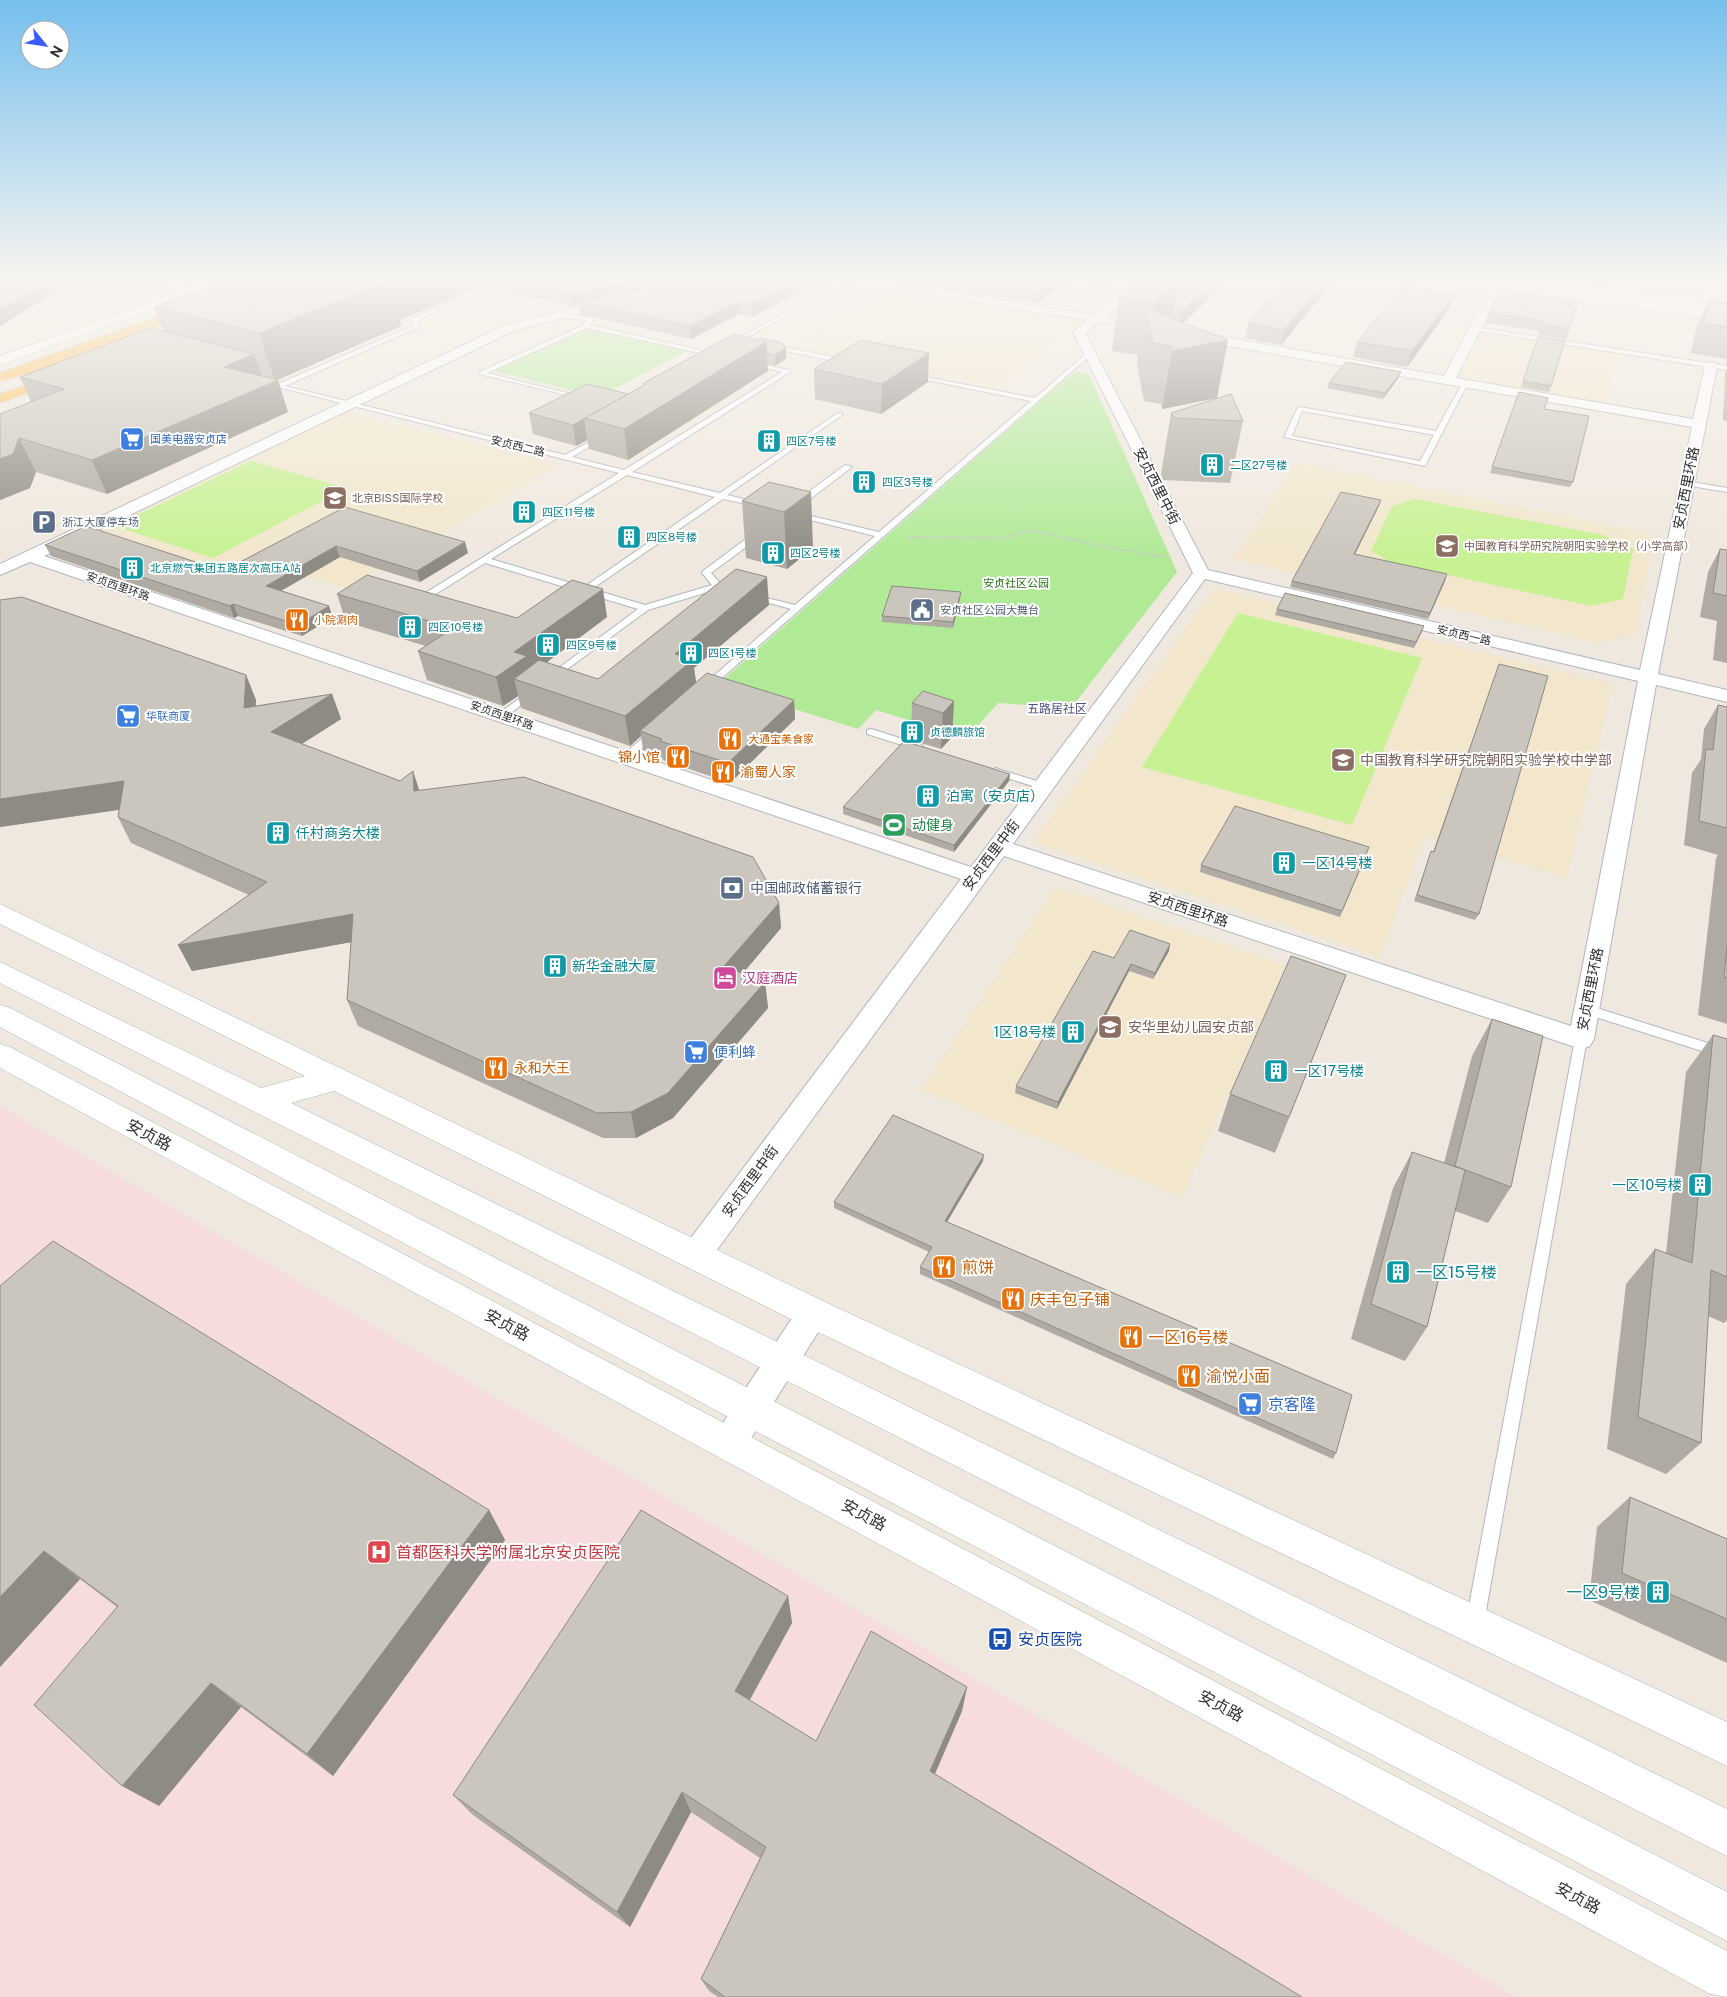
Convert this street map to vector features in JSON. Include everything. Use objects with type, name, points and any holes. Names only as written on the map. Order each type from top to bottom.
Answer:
[{"type":"highway","points":[[0,379],[15,373]]},
{"type":"highway","points":[[0,400],[73,380]]},
{"type":"street","points":[[0,570],[351,405],[414,373]]},
{"type":"street","name":"安贞西里中街","points":[[695,1256],[1042,786],[1198,567],[1101,373]]},
{"type":"street","points":[[1409,373],[1699,424]]},
{"type":"street","points":[[1448,380],[1452,373]]},
{"type":"street","name":"安贞西里环路","points":[[997,846],[1581,1039],[1648,678],[1699,424],[1717,373]]},
{"type":"street","points":[[46,398],[73,380]]},
{"type":"street","name":"安贞西里环路","points":[[29,556],[975,876]]},
{"type":"street","name":"安贞西一路","points":[[1198,567],[1727,696]]},
{"type":"street","points":[[0,913],[813,1313],[1727,1744]]},
{"type":"street","points":[[0,971],[1727,1833]]},
{"type":"street","points":[[0,1015],[751,1410],[1727,1917]]},
{"type":"street","name":"安贞路","points":[[0,1055],[1727,1977]]},
{"type":"street","points":[[259,1100],[336,1079]]},
{"type":"street","points":[[330,1189],[332,1232]]},
{"type":"street","points":[[729,1443],[813,1313]]},
{"type":"lane","points":[[279,386],[309,373]]},
{"type":"lane","points":[[482,373],[586,399]]},
{"type":"lane","points":[[414,604],[784,373]]},
{"type":"lane","points":[[903,373],[1036,400]]},
{"type":"lane","points":[[696,696],[1066,373]]},
{"type":"lane","name":"安贞西二路","points":[[260,381],[766,507]]},
{"type":"lane","points":[[1438,434],[1300,409],[1288,436],[1422,464],[1438,434],[1465,383]]},
{"type":"lane","points":[[585,590],[840,414]]},
{"type":"lane","points":[[565,458],[612,431]]},
{"type":"lane","points":[[848,467],[785,513],[880,535]]},
{"type":"lane","points":[[1688,482],[1727,490]]},
{"type":"lane","points":[[769,526],[706,573],[718,586],[797,608]]},
{"type":"lane","points":[[484,560],[645,608]]},
{"type":"lane","points":[[502,715],[645,608],[718,586]]},
{"type":"lane","points":[[626,757],[659,728]]},
{"type":"lane","points":[[871,732],[928,750]]},
{"type":"lane","points":[[985,768],[1042,786]]},
{"type":"lane","points":[[1587,1010],[1727,1054]]},
{"type":"lane","points":[[1474,1624],[1581,1039]]},
{"type":"path","points":[[880,535],[944,539],[975,536],[1002,538],[1032,530],[1198,567]]},
{"type":"shaded area","points":[[916,373],[1016,373],[996,389]]},
{"type":"shaded area","points":[[1462,373],[1614,373],[1604,404],[1459,379]]},
{"type":"shaded area","name":"北京BISS国际学校","points":[[348,412],[559,465],[346,589],[245,557],[218,571],[99,530]]},
{"type":"shaded area","name":"中国教育科学研究院朝阳实验学校（小学高部）","points":[[1298,463],[1654,534],[1636,634],[1599,643],[1233,559]]},
{"type":"shaded area","name":"中国教育科学研究院朝阳实验学校中学部","points":[[1214,588],[1613,684],[1567,878],[1425,836],[1380,957],[1033,843]]},
{"type":"shaded area","name":"安华里幼儿园安贞部","points":[[1056,887],[1286,965],[1182,1198],[921,1090]]},
{"type":"shaded area","name":"首都医科大学附属北京安贞医院","points":[[0,1106],[1516,1997],[0,1997]]},
{"type":"green space","points":[[503,373],[645,373],[599,397]]},
{"type":"green space","name":"安贞社区公园","points":[[1074,373],[1089,374],[1177,572],[1071,708],[998,703],[967,738],[876,710],[858,729],[717,685]]},
{"type":"green space","points":[[251,461],[347,488],[213,558],[114,526]]},
{"type":"green space","points":[[1415,499],[1603,535],[1633,549],[1623,599],[1591,606],[1393,563],[1371,551],[1392,506]]},
{"type":"green space","points":[[1238,613],[1422,658],[1352,825],[1142,767]]},
{"type":"building","points":[[30,373],[250,373],[278,380],[92,460],[19,438],[13,454],[0,459],[0,414],[64,389],[20,377]]},
{"type":"building","points":[[662,373],[715,373],[624,429],[584,418],[643,386],[644,383]]},
{"type":"building","points":[[833,373],[898,373],[882,384]]},
{"type":"building","points":[[1337,373],[1400,373],[1385,393],[1329,383]]},
{"type":"building","points":[[1526,373],[1555,373],[1551,386],[1523,381]]},
{"type":"building","points":[[587,384],[628,394],[573,425],[529,413]]},
{"type":"building","points":[[1519,392],[1548,398],[1544,409],[1589,416],[1573,482],[1492,467]]},
{"type":"building","points":[[1231,394],[1243,421],[1174,418],[1171,413]]},
{"type":"building","points":[[769,482],[811,492],[784,512],[742,501]]},
{"type":"building","points":[[1341,492],[1381,500],[1354,554],[1447,574],[1430,613],[1292,581]]},
{"type":"building","points":[[345,507],[465,542],[417,571],[336,546],[266,586],[329,606],[298,625],[233,604],[230,606],[45,545],[86,526],[223,571]]},
{"type":"building","points":[[1720,549],[1727,550],[1727,596],[1713,593]]},
{"type":"building","points":[[736,569],[767,577],[675,654],[694,659],[625,716],[514,679],[539,660],[598,679]]},
{"type":"building","points":[[367,575],[517,618],[572,580],[603,589],[514,652],[527,656],[496,677],[418,651],[453,628],[337,594]]},
{"type":"building","name":"安贞社区公园大舞台","points":[[892,586],[961,592],[953,622],[882,616]]},
{"type":"building","points":[[1285,593],[1424,626],[1416,642],[1277,609]]},
{"type":"building","points":[[22,597],[246,675],[244,708],[332,694],[271,732],[400,781],[413,771],[414,791],[524,777],[753,857],[779,903],[724,966],[765,982],[668,1093],[631,1112],[597,1113],[347,1000],[353,914],[178,945],[267,882],[118,817],[124,781],[0,799],[0,600]]},
{"type":"building","points":[[1499,664],[1548,676],[1479,914],[1417,895],[1431,851],[1434,852]]},
{"type":"building","points":[[707,673],[794,700],[728,763],[660,741],[662,739],[640,731]]},
{"type":"building","points":[[923,691],[954,701],[943,713],[912,703]]},
{"type":"building","points":[[1718,705],[1727,707],[1727,828],[1699,821],[1706,749],[1713,750]]},
{"type":"building","name":"泊寓（安贞店）","points":[[904,741],[1010,774],[954,845],[843,807]]},
{"type":"building","name":"一区14号楼","points":[[1235,806],[1369,847],[1342,911],[1201,865]]},
{"type":"building","name":"1区18号楼","points":[[1130,930],[1170,944],[1155,973],[1131,964],[1058,1102],[1016,1086],[1093,951],[1114,958]]},
{"type":"building","points":[[1727,945],[1727,978],[1724,977]]},
{"type":"building","name":"一区17号楼","points":[[1291,956],[1346,975],[1289,1117],[1230,1094]]},
{"type":"building","points":[[1492,1019],[1543,1036],[1511,1187],[1455,1166]]},
{"type":"building","points":[[1713,1035],[1727,1039],[1727,1277],[1711,1270],[1701,1443],[1638,1417],[1655,1249],[1692,1263]]},
{"type":"building","name":"一区16号楼","points":[[893,1115],[984,1155],[945,1221],[1352,1395],[1336,1453],[920,1267],[932,1247],[834,1202]]},
{"type":"building","points":[[1412,1152],[1465,1170],[1427,1327],[1371,1304]]},
{"type":"building","points":[[53,1241],[489,1510],[307,1754],[211,1683],[122,1786],[34,1705],[118,1606],[44,1551],[0,1597],[0,1286]]},
{"type":"building","points":[[1630,1497],[1727,1539],[1727,1619],[1622,1573]]},
{"type":"building","points":[[641,1510],[788,1596],[735,1691],[816,1741],[871,1631],[967,1687],[930,1771],[1302,1997],[725,1997],[701,1979],[766,1847],[682,1792],[617,1912],[453,1795]]},
{"type":"place","name":"国美电器安贞店","points":[[132,439]]},
{"type":"place","name":"四区7号楼","points":[[769,441]]},
{"type":"place","name":"二区27号楼","points":[[1212,465]]},
{"type":"place","name":"四区3号楼","points":[[864,482]]},
{"type":"place","name":"北京BISS国际学校","points":[[335,498]]},
{"type":"place","name":"四区11号楼","points":[[524,512]]},
{"type":"place","name":"浙江大厦停车场","points":[[44,522]]},
{"type":"place","name":"四区8号楼","points":[[629,537]]},
{"type":"place","name":"中国教育科学研究院朝阳实验学校（小学高部）","points":[[1447,546]]},
{"type":"place","name":"四区2号楼","points":[[773,553]]},
{"type":"place","name":"北京燃气集团五路居次高压A站","points":[[132,568]]},
{"type":"place","name":"安贞社区公园大舞台","points":[[922,610]]},
{"type":"place","name":"小院涮肉","points":[[297,620]]},
{"type":"place","name":"四区10号楼","points":[[410,627]]},
{"type":"place","name":"四区9号楼","points":[[548,645]]},
{"type":"place","name":"四区1号楼","points":[[691,653]]},
{"type":"place","name":"华联商厦","points":[[128,716]]},
{"type":"place","name":"贞德麟旅馆","points":[[912,732]]},
{"type":"place","name":"大通宝美食家","points":[[730,739]]},
{"type":"place","name":"锦小馆","points":[[678,757]]},
{"type":"place","name":"中国教育科学研究院朝阳实验学校中学部","points":[[1343,760]]},
{"type":"place","name":"渝蜀人家","points":[[723,772]]},
{"type":"place","name":"泊寓（安贞店）","points":[[928,796]]},
{"type":"place","name":"动健身","points":[[894,825]]},
{"type":"place","name":"仟村商务大楼","points":[[278,833]]},
{"type":"place","name":"一区14号楼","points":[[1284,863]]},
{"type":"place","name":"中国邮政储蓄银行","points":[[732,888]]},
{"type":"place","name":"新华金融大厦","points":[[555,966]]},
{"type":"place","name":"汉庭酒店","points":[[725,978]]},
{"type":"place","name":"安华里幼儿园安贞部","points":[[1110,1027]]},
{"type":"place","name":"1区18号楼","points":[[1073,1032]]},
{"type":"place","name":"便利蜂","points":[[696,1052]]},
{"type":"place","name":"永和大王","points":[[496,1068]]},
{"type":"place","name":"一区17号楼","points":[[1276,1071]]},
{"type":"place","name":"一区10号楼","points":[[1700,1185]]},
{"type":"place","name":"煎饼","points":[[944,1267]]},
{"type":"place","name":"一区15号楼","points":[[1398,1272]]},
{"type":"place","name":"庆丰包子铺","points":[[1013,1299]]},
{"type":"place","name":"一区16号楼","points":[[1131,1337]]},
{"type":"place","name":"渝悦小面","points":[[1189,1376]]},
{"type":"place","name":"京客隆","points":[[1250,1404]]},
{"type":"place","name":"首都医科大学附属北京安贞医院","points":[[379,1552]]},
{"type":"place","name":"一区9号楼","points":[[1658,1592]]},
{"type":"place","name":"安贞医院","points":[[1000,1639]]},
{"type":"district","name":"五路居社区","points":[[1057,709]]}]
